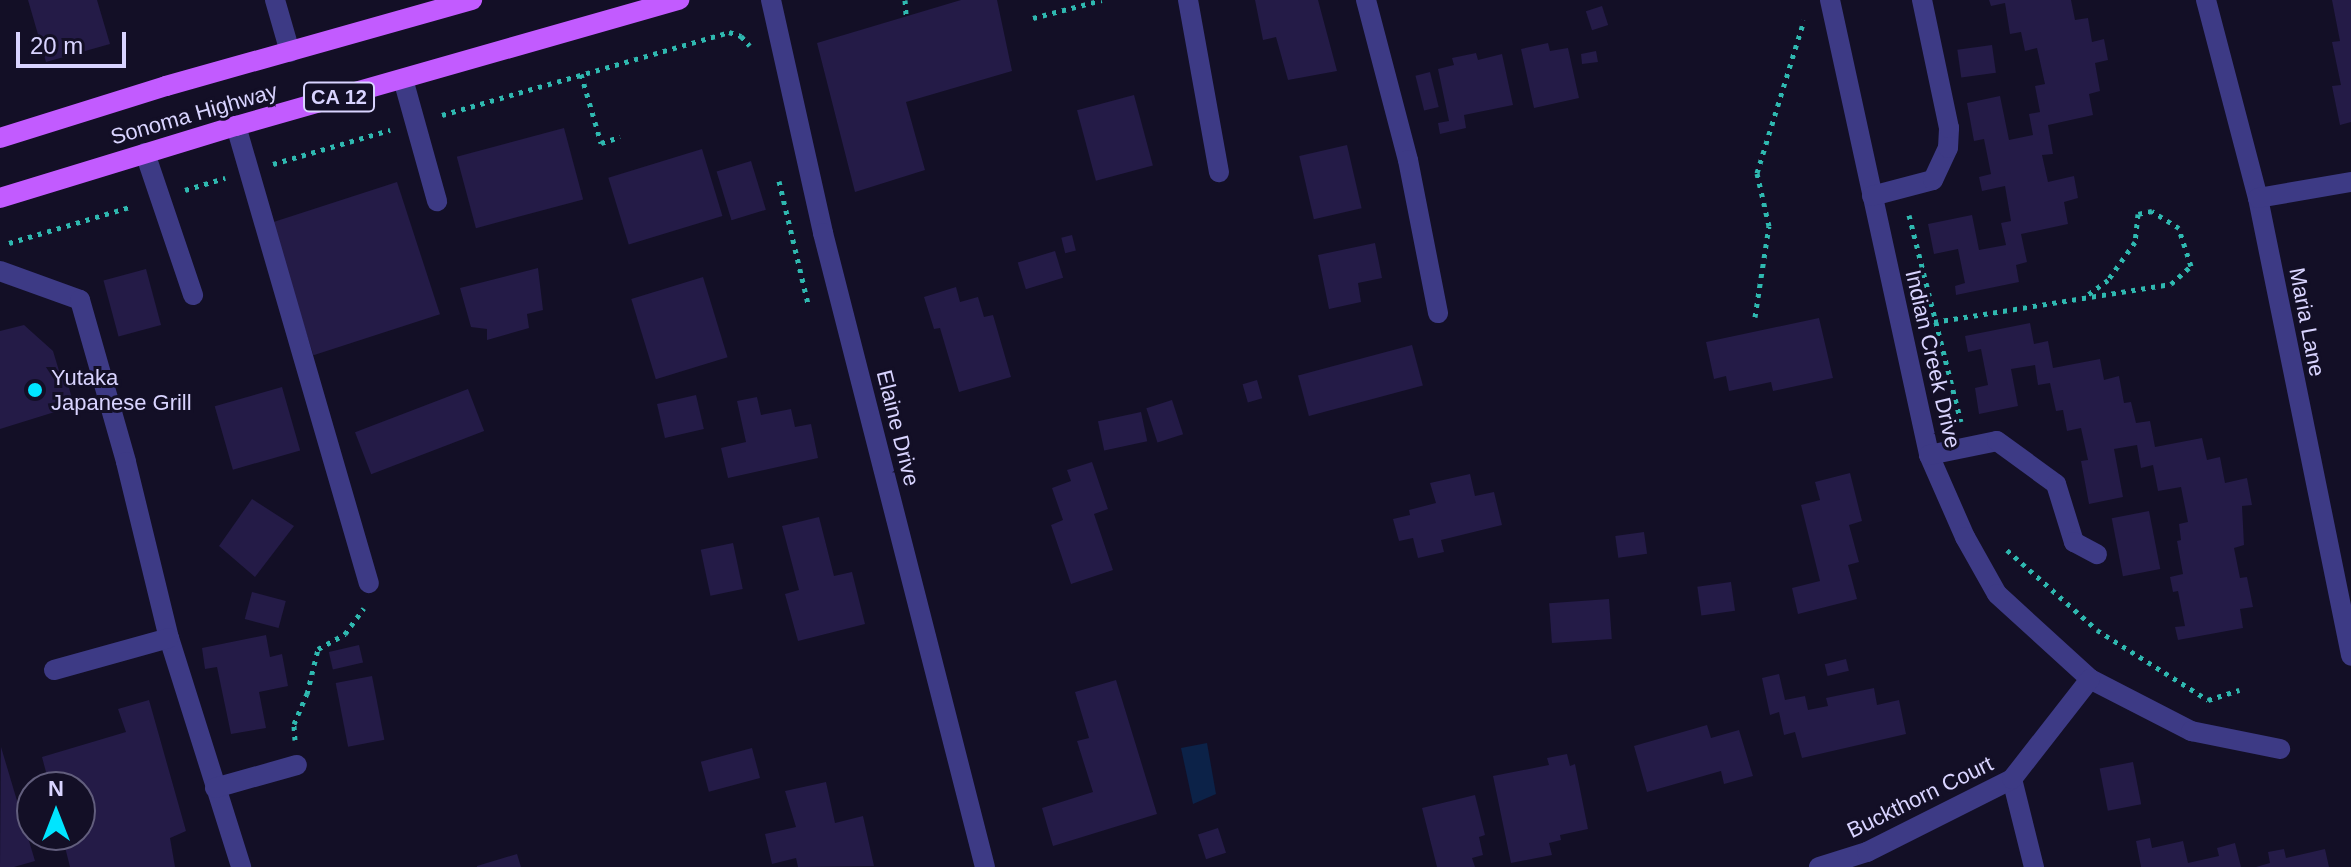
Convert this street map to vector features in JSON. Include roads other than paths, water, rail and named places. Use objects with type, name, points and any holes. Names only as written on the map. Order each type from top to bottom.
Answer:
[{"type":"main road","name":"Sonoma Highway","points":[[0,138],[472,0]]},
{"type":"main road","name":"Sonoma Highway","points":[[0,198],[236,126],[679,0]]},
{"type":"street","points":[[275,0],[290,52]]},
{"type":"street","name":"Elaine Drive","points":[[771,0],[823,233],[985,867]]},
{"type":"street","points":[[1188,0],[1219,172]]},
{"type":"street","points":[[1366,0],[1408,160],[1438,313]]},
{"type":"street","name":"Indian Creek Drive","points":[[1830,0],[1929,455],[1965,537],[1997,594],[2090,679],[2191,731],[2280,749]]},
{"type":"street","points":[[1872,196],[1933,180],[1948,148],[1949,128],[1922,0]]},
{"type":"street","name":"Maria Lane","points":[[2206,0],[2258,198],[2351,656]]},
{"type":"street","points":[[403,79],[437,201]]},
{"type":"street","points":[[236,126],[369,583]]},
{"type":"street","points":[[145,153],[193,295]]},
{"type":"street","points":[[2258,198],[2351,182]]},
{"type":"street","points":[[0,271],[80,300],[126,462],[169,638],[241,867]]},
{"type":"street","points":[[1929,455],[1997,441],[2056,484],[2074,542],[2097,554]]},
{"type":"street","points":[[54,670],[169,638]]},
{"type":"street","name":"Buckthorn Court","points":[[1819,867],[1867,852],[2012,779],[2090,679]]},
{"type":"street","points":[[215,788],[297,765]]},
{"type":"street","points":[[2012,779],[2034,867]]},
{"type":"water","points":[[1207,743],[1216,794],[1193,804],[1181,748]]},
{"type":"place","name":"Yutaka Japanese Grill","points":[[35,390]]}]
